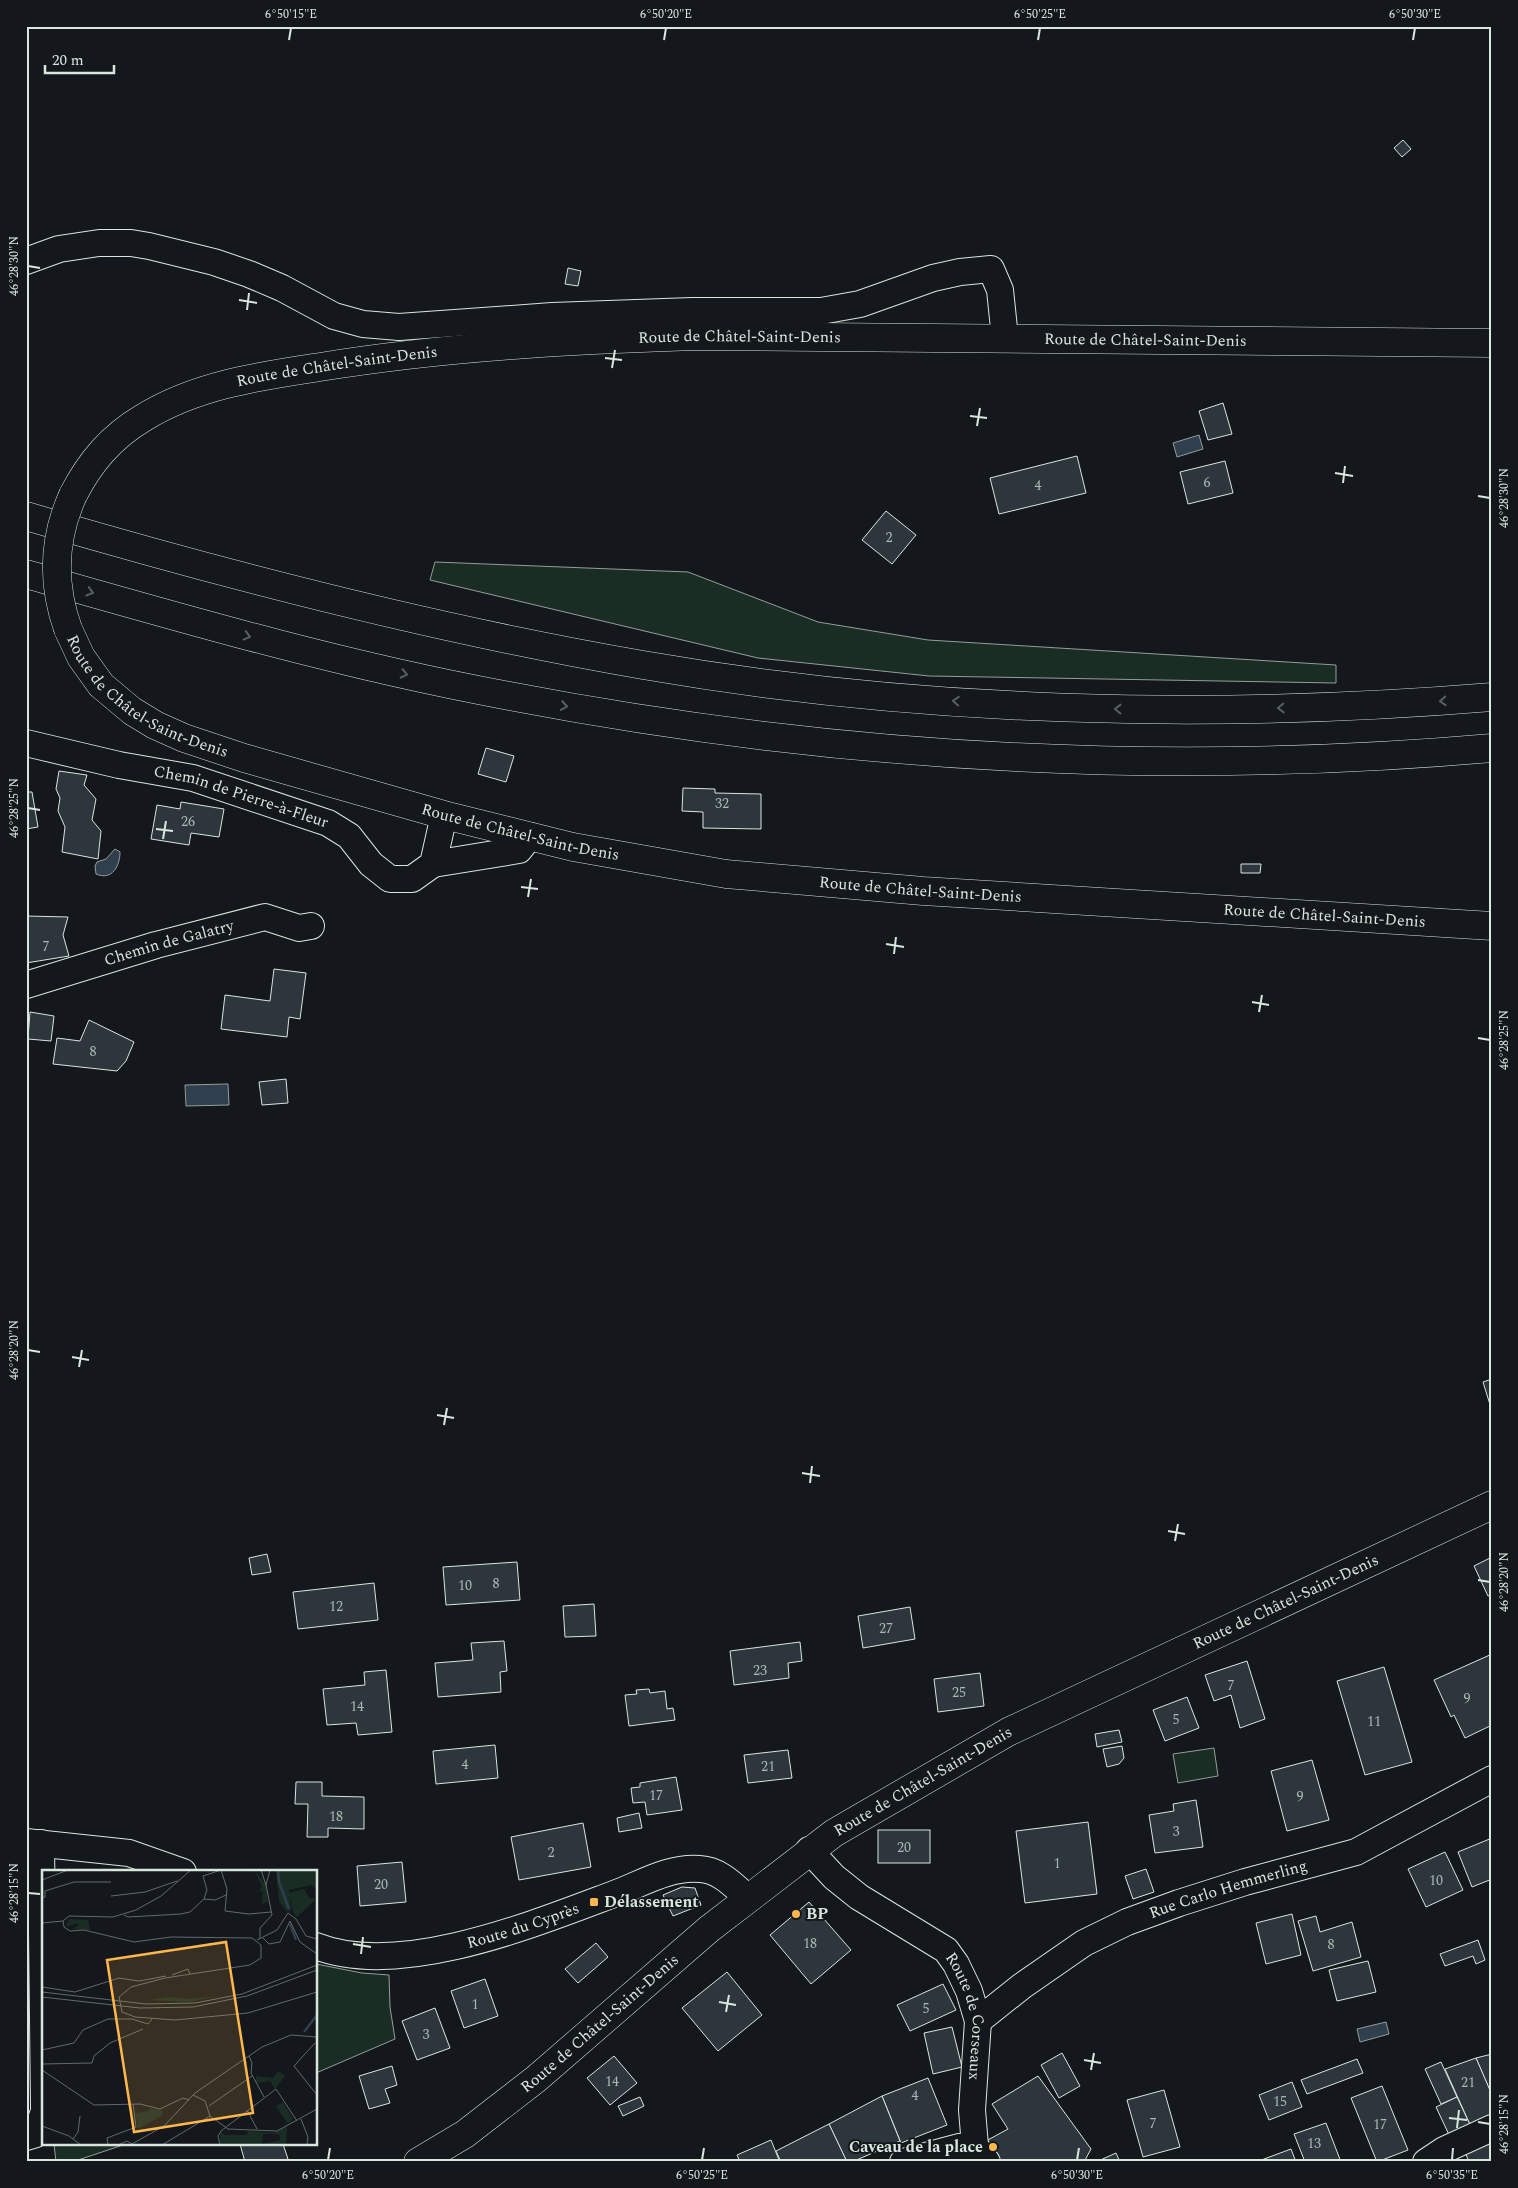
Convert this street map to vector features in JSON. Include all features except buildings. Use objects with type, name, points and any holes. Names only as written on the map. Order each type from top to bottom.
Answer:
[{"type":"main road","name":"Route de Châtel-Saint-Denis","points":[[1492,343],[694,336],[605,339],[420,352],[272,374],[192,395],[143,417],[107,444],[93,461],[73,495],[63,521],[57,554],[58,594],[68,630],[81,657],[101,686],[132,711],[155,725],[184,738],[244,758],[444,815],[573,847],[726,874],[923,890],[1492,926]]},
{"type":"main road","points":[[26,516],[178,560],[410,619],[636,664],[768,683],[954,701],[1144,710],[1322,708],[1492,697]]},
{"type":"main road","points":[[26,574],[314,654],[502,695],[709,730],[888,750],[1104,761],[1293,760],[1492,748]]},
{"type":"main road","name":"Route de Châtel-Saint-Denis","points":[[418,2162],[466,2134],[536,2079],[702,1935],[808,1850],[842,1828],[1008,1732],[1492,1505]]},
{"type":"street","points":[[26,261],[58,249],[99,242],[131,243],[149,246],[214,262],[249,274],[282,288],[334,316],[351,322],[399,327],[552,316],[692,311],[820,311],[860,304],[933,278],[960,272],[991,269],[1000,290],[1005,338]]},
{"type":"street","name":"Chemin de Pierre-à-Fleur","points":[[26,743],[119,765],[193,778],[328,823],[349,836],[371,864],[390,879],[412,879],[433,864],[519,850],[530,836]]},
{"type":"street","points":[[433,864],[444,815]]},
{"type":"street","name":"Chemin de Galatry","points":[[26,985],[156,945],[265,917],[299,928],[311,926]]},
{"type":"street","name":"Rue Carlo Hemmerling","points":[[978,2020],[1022,1986],[1084,1943],[1127,1922],[1245,1882],[1356,1852],[1492,1779]]},
{"type":"street","points":[[42,2053],[34,1843],[129,1853],[177,1870]]},
{"type":"street","name":"Route de Corseaux","points":[[808,1850],[834,1877],[860,1897],[946,1950],[956,1964],[969,1991],[978,2020],[972,2110],[981,2154]]},
{"type":"street","name":"Route du Cyprès","points":[[318,1946],[369,1958],[434,1950],[468,1943],[544,1921],[676,1869],[701,1869],[716,1873],[748,1898]]},
{"type":"street","points":[[26,2137],[36,2134],[42,2117]]},
{"type":"street","points":[[1426,2162],[1457,2154],[1492,2128]]},
{"type":"street","points":[[903,2162],[959,2147],[981,2154]]},
{"type":"green space","points":[[435,562],[688,572],[818,622],[928,640],[1336,665],[1336,683],[929,676],[758,658],[430,580]]},
{"type":"green space","points":[[1214,1748],[1218,1776],[1178,1783],[1173,1754]]},
{"type":"green space","points":[[318,1964],[362,1973],[389,1975],[390,2007],[395,2039],[318,2072]]},
{"type":"green space","points":[[54,2146],[120,2146],[72,2162],[56,2162]]},
{"type":"water","points":[[1199,435],[1203,449],[1177,457],[1173,443]]},
{"type":"water","points":[[115,849],[120,852],[120,857],[114,871],[111,874],[102,876],[96,874],[95,866],[97,862],[106,859]]},
{"type":"water","points":[[228,1084],[229,1105],[186,1106],[185,1085]]},
{"type":"water","points":[[1386,2022],[1389,2034],[1360,2042],[1357,2029]]},
{"type":"place","name":"Délassement","points":[[594,1902]]},
{"type":"place","name":"BP","points":[[796,1914]]},
{"type":"place","name":"Caveau de la place","points":[[993,2147]]}]
